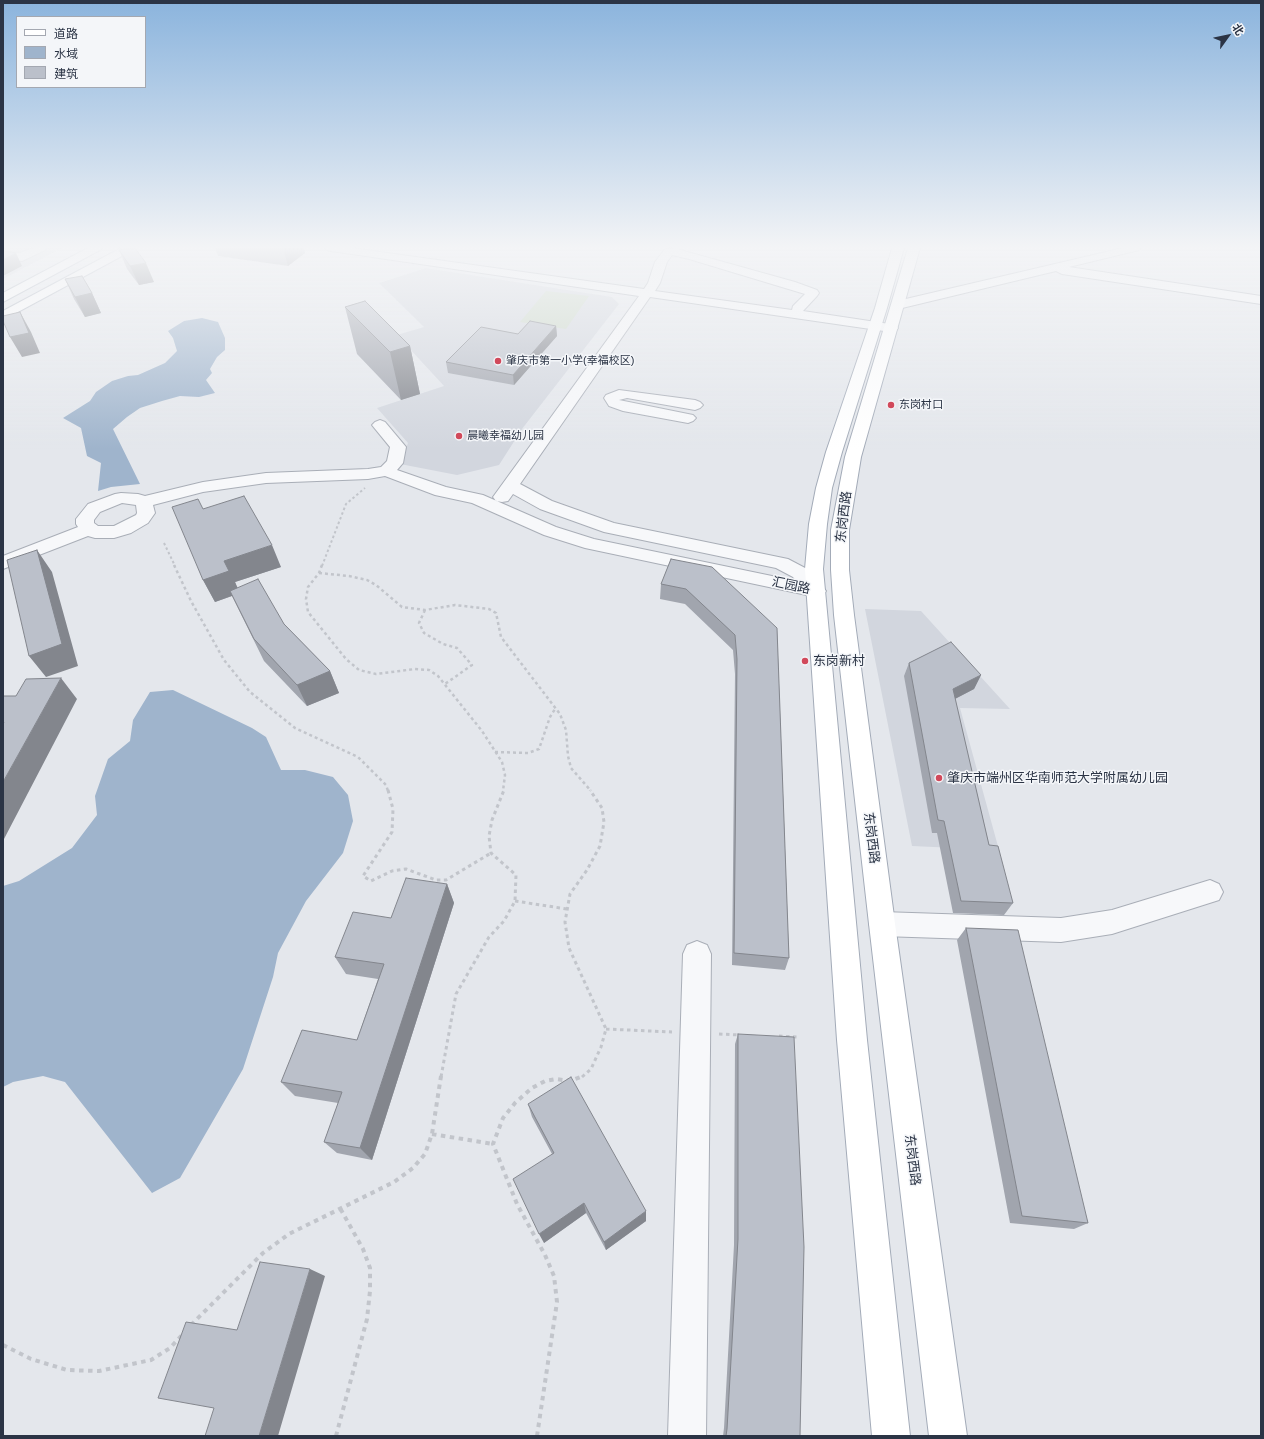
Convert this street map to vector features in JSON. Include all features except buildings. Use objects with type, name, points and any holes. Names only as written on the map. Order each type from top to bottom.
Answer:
[{"type":"main road","name":"东岗西路","points":[[887,315],[853,457],[840,530],[840,570],[844,615],[882,924],[948,1436]]},
{"type":"main road","name":"东岗西路","points":[[888,315],[836,444],[824,488],[818,524],[814,569],[852,1040],[891,1436]]},
{"type":"street","points":[[494,507],[510,485],[594,395],[636,315]]},
{"type":"street","points":[[846,315],[886,320],[902,315]]},
{"type":"street","points":[[847,315],[886,320]]},
{"type":"street","points":[[594,395],[627,394],[692,411]]},
{"type":"street","points":[[143,502],[203,487],[258,480],[316,475],[368,474],[386,471],[395,463],[398,447],[380,425]]},
{"type":"street","name":"汇园路","points":[[386,471],[441,491],[476,499],[550,531],[591,544],[816,591]]},
{"type":"street","name":"汇园路","points":[[510,485],[546,505],[610,528],[781,563],[800,573],[816,591]]},
{"type":"street","points":[[3,563],[87,524],[94,508],[111,500],[130,498],[138,499],[143,502],[146,507],[146,513],[142,519],[130,527],[114,532],[95,532],[87,524]]},
{"type":"street","points":[[3,551],[87,524]]},
{"type":"street","points":[[882,924],[1061,930],[1112,922],[1210,892]]},
{"type":"street","points":[[687,1436],[697,954]]},
{"type":"path","points":[[189,1326],[264,1253],[289,1234],[394,1182],[414,1168],[425,1154],[432,1134],[456,994],[490,937],[504,921],[515,901],[516,875],[491,853],[489,836],[492,820],[504,789],[505,774],[502,762],[482,731],[438,676],[429,670],[415,669],[376,674],[359,670],[346,659],[308,612],[306,599],[308,587],[319,574],[346,504],[386,471]]},
{"type":"path","points":[[164,543],[190,601],[224,660],[250,692],[295,728],[358,757],[386,785],[393,809],[392,832],[363,876],[371,881],[392,871],[406,869],[436,880],[446,880],[456,876],[491,853]]},
{"type":"path","points":[[319,574],[349,576],[367,580],[376,585],[402,607],[425,610],[454,605],[489,610],[496,613],[501,637],[508,649],[560,714],[566,730],[570,768],[595,796],[602,808],[604,822],[600,846],[587,870],[570,894],[565,922],[569,948],[606,1029],[601,1047],[591,1069],[582,1077],[570,1081],[556,1078],[545,1081],[532,1088],[515,1103],[503,1118],[493,1144],[517,1204],[545,1255],[554,1276],[557,1302],[537,1436]]},
{"type":"path","points":[[425,610],[419,623],[424,633],[443,644],[457,648],[472,665],[445,684]]},
{"type":"path","points":[[495,752],[528,753],[539,749],[550,717],[555,709]]},
{"type":"path","points":[[515,901],[568,909]]},
{"type":"path","points":[[606,1029],[742,1035]]},
{"type":"path","points":[[773,1036],[797,1037]]},
{"type":"path","points":[[432,1134],[493,1144]]},
{"type":"path","points":[[336,1436],[367,1319],[370,1291],[370,1268],[363,1249],[340,1208]]},
{"type":"path","points":[[3,1345],[31,1359],[68,1370],[99,1371],[150,1360],[170,1348],[184,1332]]},
{"type":"shaded area","name":"肇庆市第一小学(幸福校区)","points":[[412,315],[610,315],[522,429],[499,465],[457,475],[400,464],[408,443],[377,408],[444,386],[397,335],[424,327]]},
{"type":"shaded area","name":"肇庆市端州区华南师范大学附属幼儿园","points":[[865,609],[921,611],[1010,709],[960,708],[999,850],[912,846]]},
{"type":"green space","points":[[526,315],[576,315],[566,329],[520,322]]},
{"type":"water","points":[[202,318],[218,322],[225,338],[225,350],[217,357],[210,369],[212,373],[206,380],[215,393],[199,397],[180,396],[140,408],[127,417],[113,429],[140,484],[111,487],[98,491],[101,463],[87,456],[81,428],[63,418],[90,401],[96,392],[112,381],[128,376],[138,375],[165,363],[177,351],[173,338],[168,331],[184,321]]},
{"type":"water","points":[[173,690],[252,728],[266,737],[281,770],[305,770],[333,777],[348,795],[353,821],[343,853],[306,901],[278,953],[273,977],[243,1069],[180,1178],[152,1193],[65,1082],[43,1076],[13,1082],[3,1087],[3,886],[19,881],[72,848],[97,815],[95,796],[108,759],[130,741],[133,720],[150,692]]},
{"type":"place","name":"肇庆市第一小学(幸福校区)","points":[[498,361]]},
{"type":"place","name":"东岗村口","points":[[891,405]]},
{"type":"place","name":"晨曦幸福幼儿园","points":[[459,436]]},
{"type":"place","name":"东岗新村","points":[[805,661]]},
{"type":"place","name":"肇庆市端州区华南师范大学附属幼儿园","points":[[939,778]]}]
